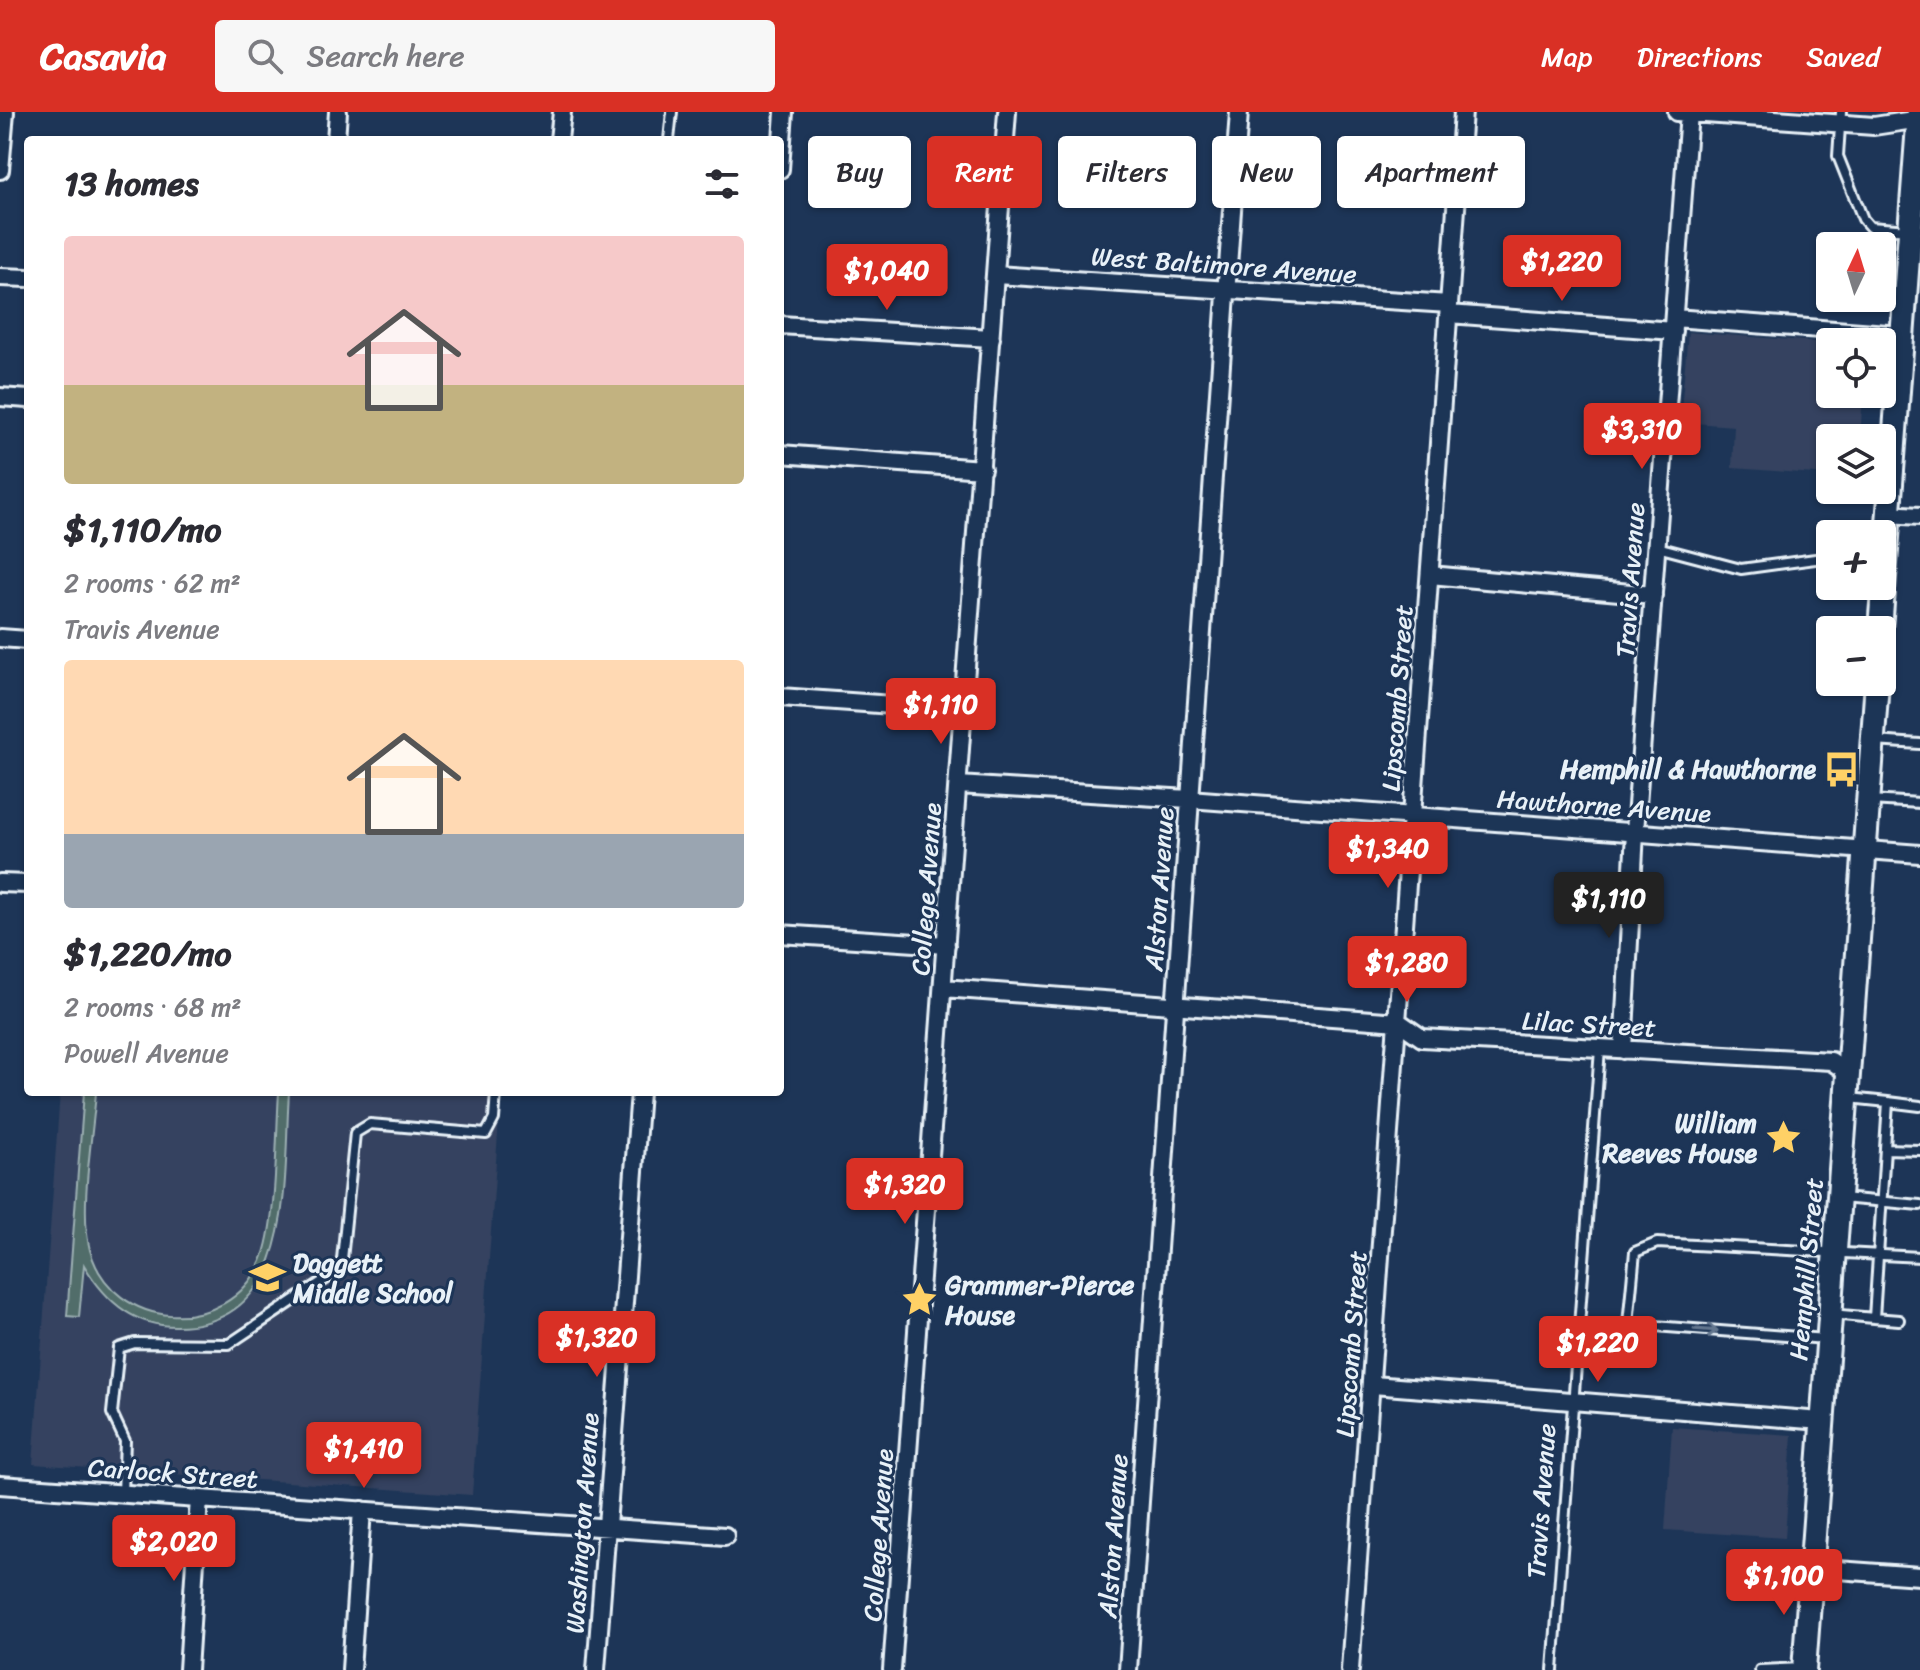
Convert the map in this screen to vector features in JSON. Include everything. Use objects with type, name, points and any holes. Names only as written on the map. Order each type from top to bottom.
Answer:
[{"type":"main road","points":[[1886,520],[1919,117]]},
{"type":"main road","name":"Hemphill Street","points":[[1804,1669],[1876,696]]},
{"type":"street","points":[[0,170],[5,112]]},
{"type":"street","points":[[336,136],[338,112]]},
{"type":"street","points":[[559,136],[562,112]]},
{"type":"street","points":[[782,136],[784,112]]},
{"type":"street","name":"College Avenue","points":[[892,1670],[1007,112]]},
{"type":"street","name":"Alston Avenue","points":[[1128,1670],[1239,112]]},
{"type":"street","name":"Lipscomb Street","points":[[1350,1670],[1463,112]]},
{"type":"street","points":[[1677,112],[1840,118],[1874,126],[1919,117]]},
{"type":"street","name":"Travis Avenue","points":[[1623,1050],[1635,832],[1689,113]]},
{"type":"street","name":"West Baltimore Avenue","points":[[996,275],[1673,325],[1901,335]]},
{"type":"street","points":[[0,277],[24,278]]},
{"type":"street","points":[[784,325],[991,338]]},
{"type":"street","points":[[0,397],[24,399]]},
{"type":"street","points":[[784,454],[982,469]]},
{"type":"street","points":[[1887,514],[1920,516]]},
{"type":"street","points":[[1430,575],[1653,595]]},
{"type":"street","points":[[0,638],[24,640]]},
{"type":"street","points":[[784,697],[963,710]]},
{"type":"street","name":"Hawthorne Avenue","points":[[958,785],[1189,799],[1920,854]]},
{"type":"street","points":[[0,883],[24,884]]},
{"type":"street","points":[[784,934],[946,945]]},
{"type":"street","name":"Lilac Street","points":[[943,988],[1399,1022],[1422,1038],[1831,1061],[1850,1074]]},
{"type":"street","name":"Washington Avenue","points":[[596,1670],[640,1096]]},
{"type":"street","points":[[1373,1385],[1821,1421]]},
{"type":"street","name":"Carlock Street","points":[[0,1485],[725,1536]]},
{"type":"street","points":[[188,1670],[199,1499]]},
{"type":"street","points":[[351,1670],[362,1510]]},
{"type":"street","points":[[1810,1568],[1920,1576]]},
{"type":"lane","points":[[669,136],[672,112]]},
{"type":"lane","points":[[1840,118],[1838,156],[1863,219],[1870,227],[1909,230]]},
{"type":"lane","points":[[1657,547],[1741,569],[1816,559]]},
{"type":"lane","points":[[1873,741],[1920,744]]},
{"type":"lane","points":[[1869,800],[1920,803]]},
{"type":"lane","name":"Travis Avenue","points":[[1553,1670],[1600,1049]]},
{"type":"lane","points":[[123,1493],[125,1441],[112,1413],[119,1348],[135,1343],[229,1344],[341,1269],[355,1133],[370,1124],[486,1134],[494,1119],[496,1096]]},
{"type":"lane","points":[[1848,1098],[1920,1106]]},
{"type":"lane","points":[[1874,1318],[1888,1102]]},
{"type":"lane","points":[[1885,1149],[1920,1150]]},
{"type":"lane","points":[[1840,1198],[1920,1205]]},
{"type":"lane","points":[[1828,1339],[1628,1324],[1635,1252],[1642,1246],[1657,1243],[1920,1257]]},
{"type":"lane","points":[[1831,1314],[1899,1320]]},
{"type":"lane","points":[[1760,1670],[1804,1669]]},
{"type":"shaded area","points":[[1688,332],[1816,342],[1816,408],[1862,408],[1861,424],[1816,424],[1816,474],[1732,468],[1734,426],[1680,422]]},
{"type":"shaded area","name":"Daggett Middle School","points":[[60,1096],[501,1096],[472,1495],[33,1464]]},
{"type":"shaded area","points":[[1672,1427],[1792,1435],[1785,1538],[1665,1530]]},
{"type":"green space","points":[[84,1096],[96,1096],[86,1194],[90,1250],[102,1277],[121,1297],[145,1310],[171,1315],[198,1313],[223,1304],[245,1286],[261,1261],[273,1203],[279,1096],[289,1096],[283,1204],[276,1241],[264,1275],[244,1302],[215,1320],[160,1325],[133,1316],[121,1308],[101,1289],[84,1265],[79,1317],[67,1316]]},
{"type":"place","name":"Hemphill & Hawthorne","points":[[1842,769]]},
{"type":"place","name":"William Reeves House","points":[[1783,1138]]},
{"type":"place","name":"Daggett Middle School","points":[[267,1278]]},
{"type":"place","name":"Grammer-Pierce House","points":[[919,1300]]}]
